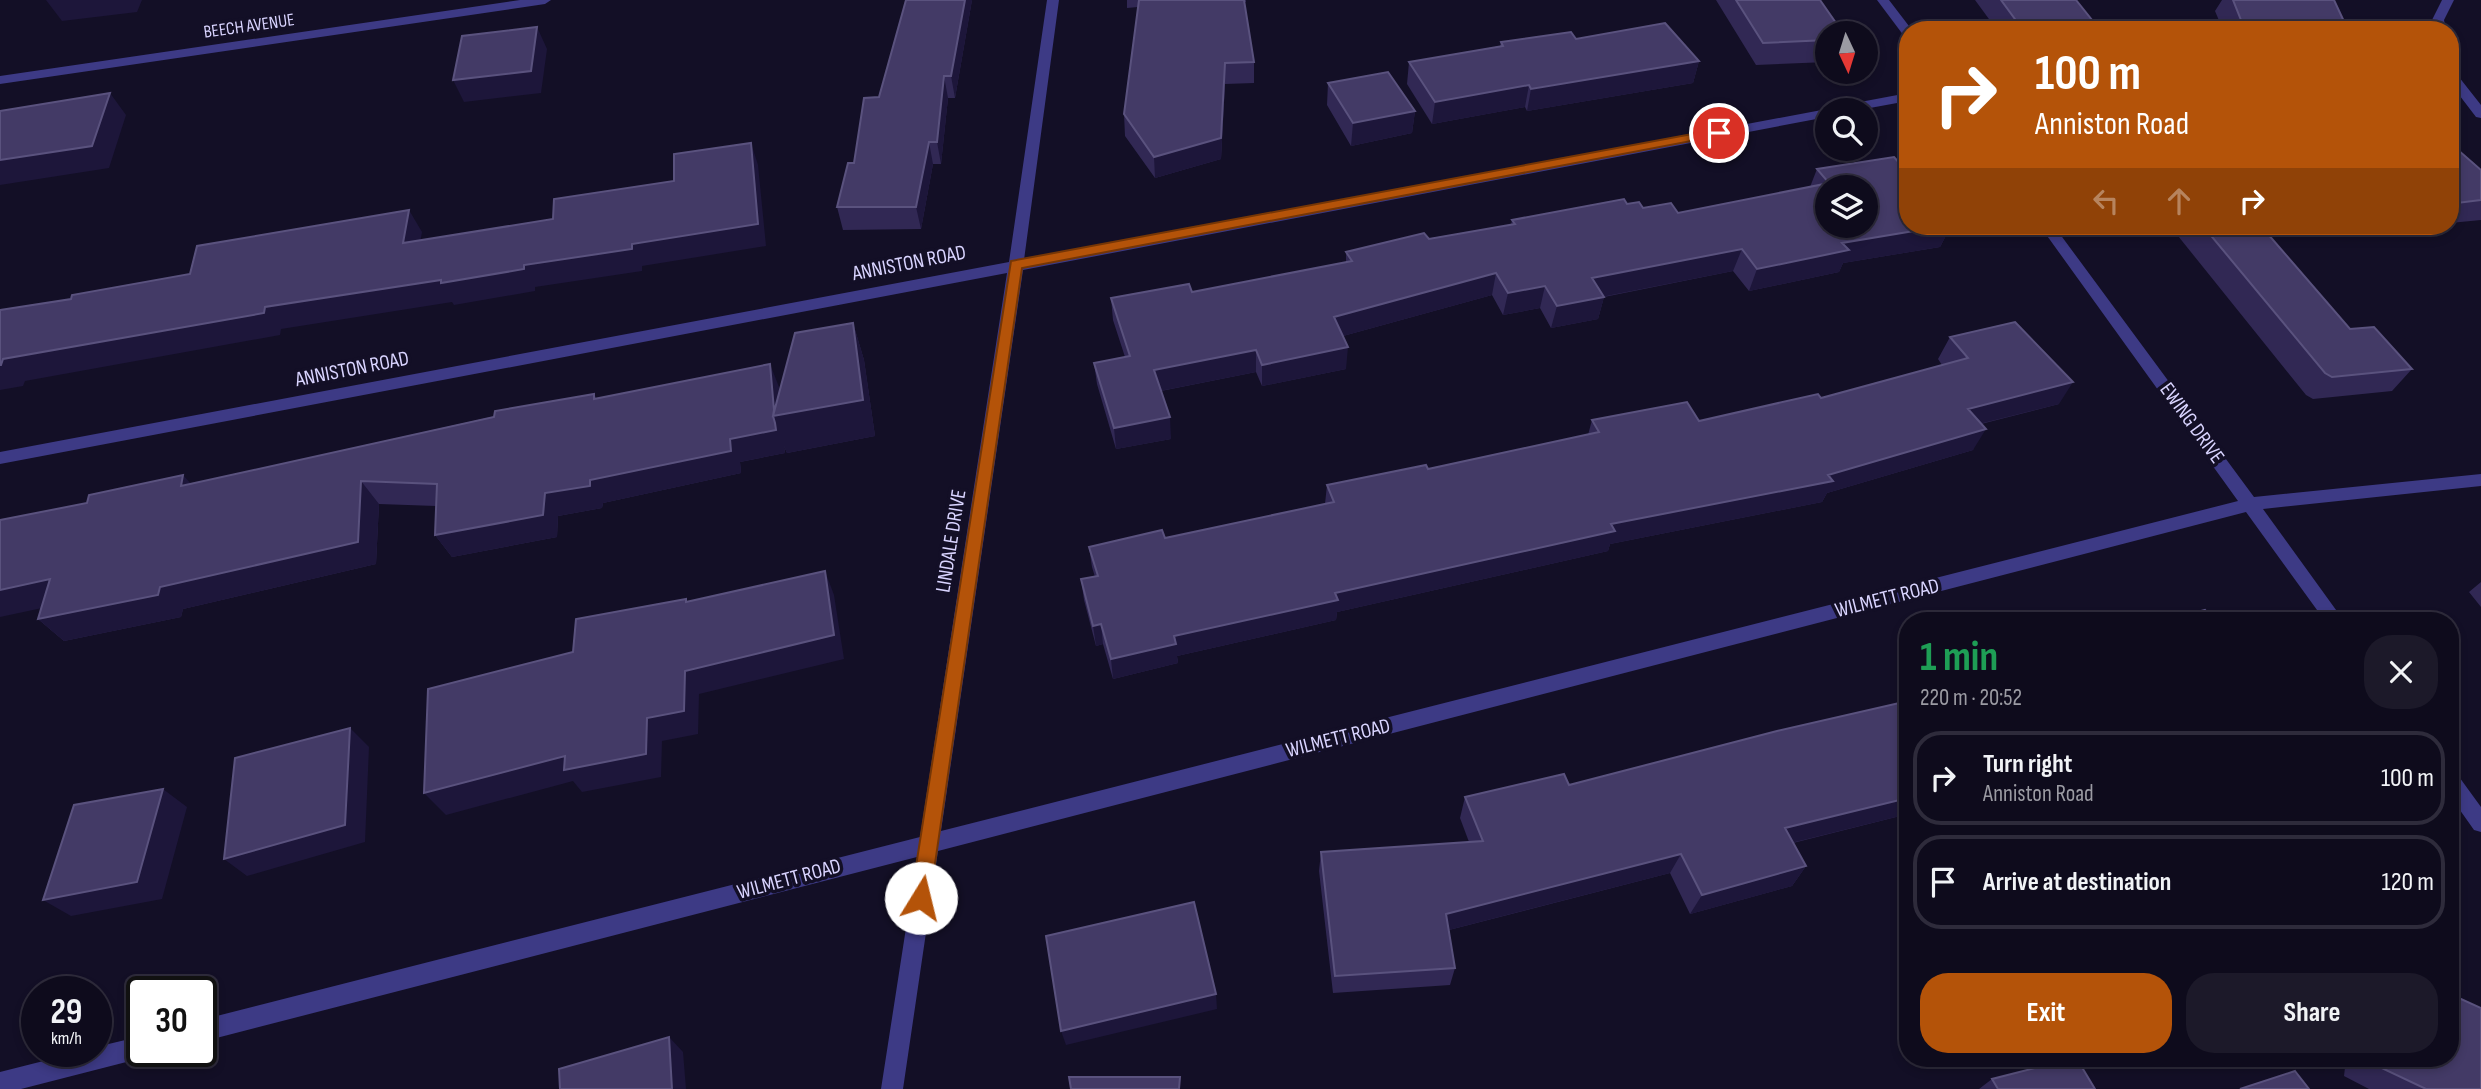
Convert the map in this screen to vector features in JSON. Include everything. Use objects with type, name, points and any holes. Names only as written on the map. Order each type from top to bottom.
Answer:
[{"type":"street","name":"BEECH AVENUE","points":[[0,80],[545,0]]},
{"type":"street","name":"LINDALE DRIVE","points":[[892,1089],[1016,265],[1053,0]]},
{"type":"street","points":[[1883,0],[1899,21]]},
{"type":"street","points":[[2438,21],[2448,0]]},
{"type":"street","points":[[2459,86],[2481,114]]},
{"type":"street","points":[[1878,103],[1899,99]]},
{"type":"street","name":"ANNISTON ROAD","points":[[0,458],[1815,115]]},
{"type":"street","name":"EWING DRIVE","points":[[2054,235],[2329,612]]},
{"type":"street","name":"WILMETT ROAD","points":[[217,1027],[2251,504],[2481,480]]},
{"type":"street","points":[[2459,792],[2481,823]]},
{"type":"street","points":[[0,1083],[126,1051]]},
{"type":"building","points":[[906,0],[965,0],[951,76],[944,76],[937,142],[929,142],[916,207],[837,207],[848,163],[854,163],[864,98],[879,97]]},
{"type":"building","points":[[1139,0],[1244,0],[1254,62],[1225,63],[1221,138],[1154,157],[1124,114]]},
{"type":"building","points":[[1736,0],[1820,0],[1835,21],[1815,21],[1815,41],[1763,43]]},
{"type":"building","points":[[2001,0],[2076,0],[2093,21],[2016,21]]},
{"type":"building","points":[[2233,0],[2334,0],[2344,21],[2241,21]]},
{"type":"building","points":[[1665,23],[1699,61],[1531,89],[1529,85],[1435,102],[1409,62],[1503,46],[1501,42],[1571,32],[1576,39]]},
{"type":"building","points":[[537,27],[531,71],[453,80],[462,36]]},
{"type":"building","points":[[1388,72],[1415,111],[1353,123],[1328,83]]},
{"type":"building","points":[[110,93],[92,146],[0,160],[0,111]]},
{"type":"building","points":[[751,143],[758,224],[632,244],[632,249],[524,265],[524,269],[441,283],[441,280],[265,307],[264,313],[3,359],[0,365],[0,310],[71,299],[72,295],[190,274],[197,246],[409,210],[403,243],[553,219],[554,199],[674,181],[674,154]]},
{"type":"building","points":[[2459,151],[2481,170],[2481,200],[2459,203]]},
{"type":"building","points":[[1894,157],[1899,163],[1899,234],[1878,237],[1878,175],[1822,175],[1817,169]]},
{"type":"building","points":[[1815,186],[1815,238],[1872,238],[1842,243],[1849,250],[1757,269],[1742,249],[1592,278],[1604,297],[1557,306],[1545,286],[1508,293],[1496,273],[1334,317],[1348,347],[1262,365],[1256,350],[1154,370],[1170,417],[1114,428],[1094,363],[1130,356],[1111,298],[1189,284],[1192,292],[1352,261],[1346,252],[1424,233],[1429,239],[1515,224],[1512,220],[1624,199],[1627,204],[1639,202],[1643,208],[1671,203],[1678,213]]},
{"type":"building","points":[[2210,235],[2269,235],[2350,329],[2374,327],[2412,369],[2332,377],[2325,373]]},
{"type":"building","points":[[2015,322],[2073,382],[1968,409],[1986,429],[1828,475],[1833,481],[1611,524],[1615,531],[1335,593],[1338,600],[1174,636],[1176,644],[1111,659],[1101,624],[1093,626],[1081,579],[1098,576],[1089,547],[1162,530],[1165,538],[1334,502],[1327,485],[1426,465],[1428,469],[1599,432],[1592,420],[1687,402],[1699,421],[1818,394],[1821,398],[1968,358],[1950,337]]},
{"type":"building","points":[[853,323],[863,400],[773,416],[795,333]]},
{"type":"building","points":[[770,364],[776,430],[730,439],[731,451],[590,480],[590,486],[545,493],[543,515],[435,535],[437,484],[361,481],[358,542],[160,587],[158,595],[38,619],[50,579],[0,590],[0,520],[87,503],[89,495],[183,475],[181,486],[494,417],[495,411],[594,394],[594,399]]},
{"type":"building","points":[[825,571],[834,635],[685,671],[684,711],[647,718],[646,754],[564,770],[565,756],[424,793],[428,689],[573,652],[576,619],[686,599],[686,602]]},
{"type":"building","points":[[1899,703],[1899,800],[1785,828],[1806,866],[1702,895],[1681,854],[1446,914],[1455,968],[1335,976],[1321,852],[1483,841],[1465,797],[1564,774],[1569,785],[1777,731]]},
{"type":"building","points":[[350,728],[345,825],[224,859],[235,758]]},
{"type":"building","points":[[163,789],[137,882],[43,900],[74,805]]},
{"type":"building","points":[[1194,902],[1216,994],[1061,1031],[1046,936]]},
{"type":"building","points":[[2459,998],[2481,1008],[2481,1089],[2426,1089],[2379,1067],[2459,1067]]},
{"type":"building","points":[[669,1037],[672,1089],[560,1089],[559,1069]]},
{"type":"building","points":[[2039,1067],[2082,1067],[2095,1089],[1998,1089],[1992,1079]]},
{"type":"building","points":[[2295,1071],[2309,1089],[2240,1089]]},
{"type":"building","points":[[1069,1077],[1180,1077],[1179,1089],[1071,1089]]},
{"type":"route","points":[[921,898],[1016,265],[1719,133]]}]
